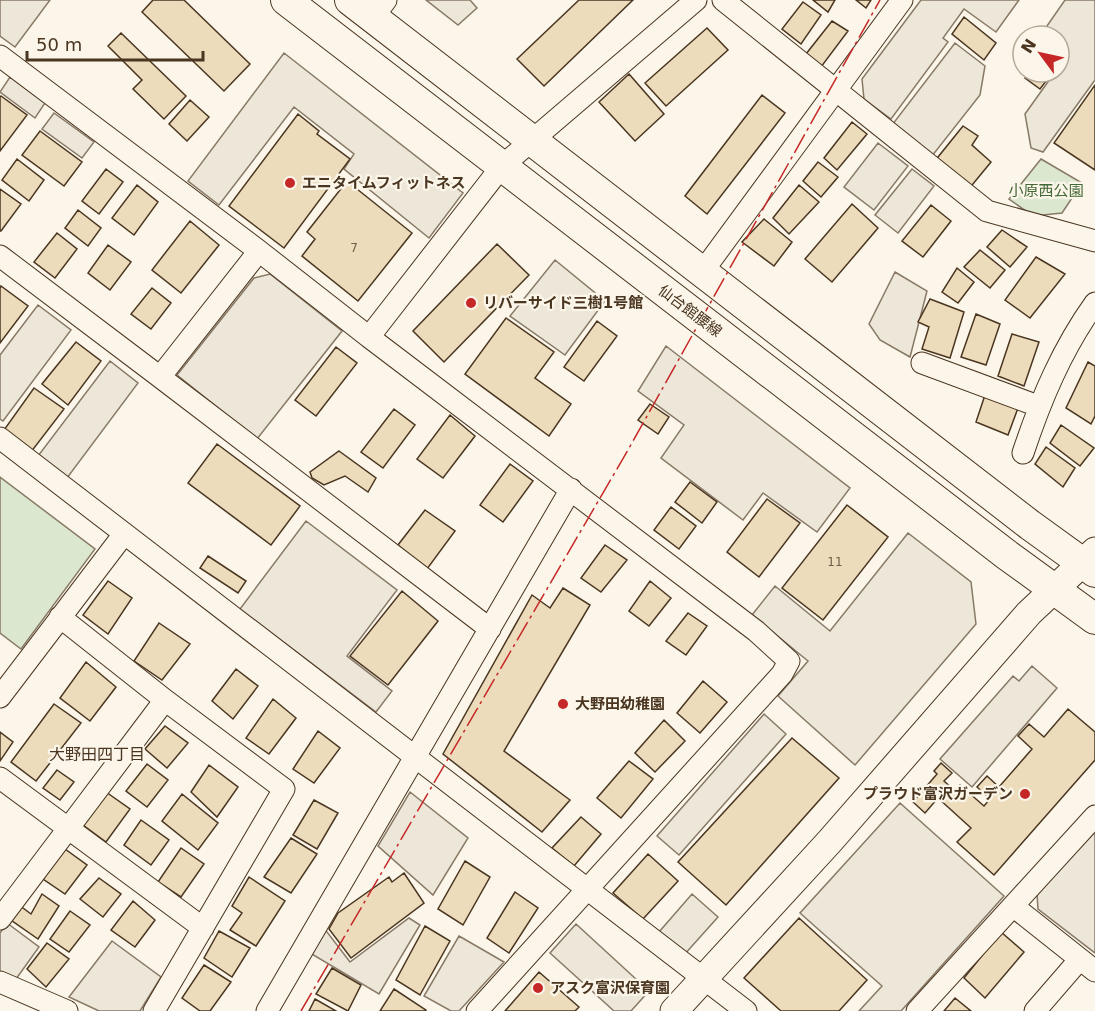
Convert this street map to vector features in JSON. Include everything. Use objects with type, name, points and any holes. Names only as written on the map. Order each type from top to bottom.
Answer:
[{"type":"main road","name":"仙台館腰線","points":[[286,0],[1095,619]]},
{"type":"main road","points":[[370,6],[530,140],[1030,525],[1091,562]]},
{"type":"street","points":[[369,337],[502,166],[696,0]]},
{"type":"street","points":[[723,0],[987,212],[1095,241]]},
{"type":"street","points":[[703,271],[833,90],[902,0]]},
{"type":"street","points":[[0,56],[571,489],[756,631],[789,661],[782,674],[477,1011]]},
{"type":"street","points":[[160,377],[259,251]]},
{"type":"street","points":[[0,256],[490,629]]},
{"type":"street","points":[[1023,453],[1038,406],[1072,336],[1095,303]]},
{"type":"street","points":[[922,363],[1038,406]]},
{"type":"street","points":[[0,438],[746,1011]]},
{"type":"street","points":[[267,1011],[416,759],[571,489]]},
{"type":"street","points":[[0,697],[124,534]]},
{"type":"street","points":[[674,1011],[830,840],[1007,639],[1055,588],[1091,562]]},
{"type":"street","points":[[60,617],[165,700],[284,789],[154,1011]]},
{"type":"street","points":[[0,919],[165,700]]},
{"type":"street","points":[[0,778],[203,928]]},
{"type":"street","points":[[917,1011],[1095,816]]},
{"type":"street","points":[[1013,906],[1087,965],[1035,1011]]},
{"type":"street","points":[[0,982],[67,1011]]},
{"type":"green space","name":"小原西公園","points":[[1041,159],[1082,183],[1062,213],[1033,216],[1009,199]]},
{"type":"green space","points":[[0,477],[95,549],[21,649],[0,633]]},
{"type":"shaded area","points":[[0,0],[50,0],[15,47],[0,36]]},
{"type":"shaded area","points":[[426,0],[470,0],[477,8],[458,25]]},
{"type":"shaded area","points":[[921,0],[1019,0],[996,32],[964,9],[943,38],[948,42],[891,119],[864,99],[862,79]]},
{"type":"shaded area","points":[[1065,0],[1095,0],[1095,80],[1043,152],[1031,148],[1025,114],[1046,84],[1071,84],[1071,24],[1048,24]]},
{"type":"shaded area","points":[[955,43],[985,66],[980,95],[932,156],[892,125]]},
{"type":"shaded area","points":[[284,53],[463,193],[429,238],[344,169],[354,154],[294,107],[219,205],[188,181]]},
{"type":"shaded area","points":[[10,77],[45,103],[35,118],[0,92]]},
{"type":"shaded area","points":[[54,113],[94,142],[82,158],[42,129]]},
{"type":"shaded area","points":[[878,143],[908,166],[874,210],[844,187]]},
{"type":"shaded area","points":[[912,169],[934,186],[898,233],[875,215]]},
{"type":"shaded area","points":[[555,260],[605,301],[565,355],[510,316]]},
{"type":"shaded area","points":[[895,272],[927,291],[910,357],[880,340],[869,324]]},
{"type":"shaded area","points":[[270,274],[342,331],[257,439],[177,375],[254,278]]},
{"type":"shaded area","points":[[38,305],[71,330],[3,421],[0,419],[0,355]]},
{"type":"shaded area","points":[[666,346],[850,488],[817,532],[763,493],[743,520],[661,458],[684,425],[638,391]]},
{"type":"shaded area","points":[[110,361],[138,383],[67,478],[38,456]]},
{"type":"shaded area","points":[[306,521],[397,590],[347,656],[392,691],[376,712],[240,609]]},
{"type":"shaded area","points":[[908,533],[971,582],[976,624],[855,765],[778,696],[808,661],[752,615],[775,586],[830,631]]},
{"type":"shaded area","points":[[1032,666],[1057,688],[972,787],[940,759],[1013,676],[1019,681]]},
{"type":"shaded area","points":[[764,714],[786,734],[679,855],[657,836]]},
{"type":"shaded area","points":[[410,792],[468,838],[433,895],[378,846]]},
{"type":"shaded area","points":[[900,803],[1004,896],[901,1011],[859,1011],[882,986],[800,913]]},
{"type":"shaded area","points":[[1095,832],[1095,953],[1038,909],[1037,893]]},
{"type":"shaded area","points":[[692,894],[718,917],[684,955],[659,932]]},
{"type":"shaded area","points":[[409,918],[420,925],[379,994],[310,953],[324,928],[350,962]]},
{"type":"shaded area","points":[[7,923],[39,947],[16,979],[0,972],[0,933]]},
{"type":"shaded area","points":[[576,924],[649,991],[631,1011],[614,1011],[550,953]]},
{"type":"shaded area","points":[[459,936],[504,962],[459,1011],[451,1011],[424,996]]},
{"type":"shaded area","points":[[112,941],[161,977],[140,1011],[99,1011],[69,997]]},
{"type":"building","points":[[153,0],[184,0],[250,64],[224,91],[142,12]]},
{"type":"building","points":[[579,0],[633,0],[544,86],[517,59]]},
{"type":"building","points":[[813,0],[835,0],[828,12]]},
{"type":"building","points":[[856,0],[871,0],[866,8]]},
{"type":"building","points":[[803,2],[821,15],[801,44],[782,29]]},
{"type":"building","points":[[964,17],[996,43],[984,60],[952,34]]},
{"type":"building","points":[[832,21],[848,31],[821,67],[806,54]]},
{"type":"building","points":[[707,28],[728,50],[666,106],[645,83]]},
{"type":"building","points":[[121,33],[186,96],[164,119],[133,89],[142,80],[108,46]]},
{"type":"building","points":[[629,74],[664,114],[635,141],[599,102]]},
{"type":"building","points":[[1033,84],[1044,84],[1040,89]]},
{"type":"building","points":[[1095,85],[1095,170],[1054,143]]},
{"type":"building","points":[[762,95],[785,113],[707,214],[685,196]]},
{"type":"building","points":[[0,97],[27,115],[0,151]]},
{"type":"building","points":[[190,100],[209,117],[187,141],[169,124]]},
{"type":"building","name":"エニタイムフィットネス","points":[[298,114],[319,131],[317,134],[350,159],[284,248],[229,206]]},
{"type":"building","points":[[852,122],[867,134],[837,170],[824,158]]},
{"type":"building","points":[[963,126],[978,136],[972,145],[991,162],[968,190],[934,162]]},
{"type":"building","points":[[40,131],[82,162],[64,186],[22,155]]},
{"type":"building","points":[[17,159],[44,180],[29,201],[2,180]]},
{"type":"building","points":[[818,162],[838,177],[821,197],[803,181]]},
{"type":"building","points":[[106,169],[123,182],[99,214],[82,201]]},
{"type":"building","points":[[347,181],[412,233],[358,301],[302,256],[315,239],[307,232]]},
{"type":"building","points":[[137,185],[158,202],[134,235],[112,218]]},
{"type":"building","points":[[799,185],[819,202],[789,234],[773,218]]},
{"type":"building","points":[[0,189],[21,204],[1,231],[0,231]]},
{"type":"building","points":[[852,204],[878,228],[832,282],[805,259]]},
{"type":"building","points":[[931,205],[951,221],[923,257],[902,241]]},
{"type":"building","points":[[78,210],[101,228],[88,246],[65,228]]},
{"type":"building","points":[[764,219],[792,242],[774,266],[742,242]]},
{"type":"building","points":[[190,221],[219,245],[181,293],[152,270]]},
{"type":"building","points":[[1002,230],[1027,247],[1010,267],[987,247]]},
{"type":"building","points":[[57,233],[77,249],[55,278],[34,262]]},
{"type":"building","name":"リバーサイド三樹1号館","points":[[497,244],[529,275],[444,362],[413,331]]},
{"type":"building","points":[[108,245],[131,262],[110,290],[88,273]]},
{"type":"building","points":[[980,250],[1005,270],[990,288],[964,267]]},
{"type":"building","points":[[1036,257],[1065,274],[1030,318],[1005,300]]},
{"type":"building","points":[[957,268],[974,282],[958,303],[942,292]]},
{"type":"building","points":[[1,286],[28,306],[0,343],[0,288]]},
{"type":"building","points":[[152,288],[171,303],[151,329],[131,314]]},
{"type":"building","points":[[930,299],[964,312],[950,358],[922,349],[929,327],[918,322]]},
{"type":"building","points":[[976,314],[1000,324],[986,365],[961,357]]},
{"type":"building","points":[[506,318],[554,352],[535,378],[571,404],[549,436],[465,374]]},
{"type":"building","points":[[597,321],[617,336],[584,381],[564,367]]},
{"type":"building","points":[[1012,334],[1039,342],[1024,386],[998,376]]},
{"type":"building","points":[[76,342],[101,361],[68,405],[42,384]]},
{"type":"building","points":[[336,347],[357,363],[316,416],[295,400]]},
{"type":"building","points":[[1088,362],[1095,366],[1095,416],[1091,424],[1066,408]]},
{"type":"building","points":[[34,388],[64,409],[31,452],[4,430]]},
{"type":"building","points":[[985,395],[1018,408],[1008,435],[976,422]]},
{"type":"building","points":[[650,404],[669,417],[658,434],[638,420]]},
{"type":"building","points":[[394,409],[415,425],[383,468],[361,452]]},
{"type":"building","points":[[450,415],[475,436],[443,478],[417,459]]},
{"type":"building","points":[[1061,425],[1094,448],[1080,466],[1050,443]]},
{"type":"building","points":[[217,444],[300,506],[271,545],[188,483]]},
{"type":"building","points":[[1046,447],[1075,468],[1063,487],[1035,464]]},
{"type":"building","points":[[339,451],[376,478],[368,492],[345,476],[324,485],[312,478],[310,472]]},
{"type":"building","points":[[510,464],[533,481],[503,522],[480,505]]},
{"type":"building","points":[[690,482],[717,502],[702,523],[675,502]]},
{"type":"building","points":[[767,499],[800,523],[759,577],[727,552]]},
{"type":"building","points":[[847,505],[888,537],[823,620],[782,588]]},
{"type":"building","points":[[671,507],[696,526],[679,549],[654,530]]},
{"type":"building","points":[[425,510],[455,531],[427,569],[398,545]]},
{"type":"building","points":[[605,545],[627,560],[601,592],[581,578]]},
{"type":"building","points":[[208,556],[246,581],[238,593],[200,568]]},
{"type":"building","points":[[108,581],[132,598],[108,634],[83,615]]},
{"type":"building","points":[[650,581],[671,598],[649,626],[629,611]]},
{"type":"building","points":[[563,588],[590,605],[504,751],[570,800],[542,832],[443,754],[532,595],[550,608]]},
{"type":"building","points":[[402,591],[438,621],[388,685],[350,656]]},
{"type":"building","points":[[688,613],[707,626],[686,655],[666,641]]},
{"type":"building","points":[[159,623],[190,644],[162,680],[134,661]]},
{"type":"building","points":[[86,662],[116,687],[90,721],[60,698]]},
{"type":"building","points":[[236,669],[258,686],[233,719],[212,701]]},
{"type":"building","points":[[703,681],[727,702],[700,733],[677,713]]},
{"type":"building","points":[[273,699],[296,718],[269,754],[246,738]]},
{"type":"building","points":[[54,704],[81,723],[36,781],[11,762]]},
{"type":"building","name":"プラウド富沢ガーデン","points":[[1068,709],[1095,732],[1095,760],[994,875],[957,842],[971,828],[938,798],[925,813],[913,802],[937,774],[934,771],[941,763],[952,773],[944,781],[955,791],[960,785],[984,806],[990,799],[977,787],[987,776],[999,787],[1032,749],[1018,736],[1029,724],[1044,737]]},
{"type":"building","points":[[664,720],[685,741],[655,772],[635,753]]},
{"type":"building","points":[[165,726],[188,743],[167,768],[145,749]]},
{"type":"building","points":[[318,731],[340,748],[314,783],[293,769]]},
{"type":"building","points":[[0,732],[13,742],[0,761]]},
{"type":"building","points":[[792,738],[839,778],[726,905],[678,862]]},
{"type":"building","points":[[629,761],[653,779],[621,818],[597,798]]},
{"type":"building","points":[[147,764],[168,780],[147,807],[126,791]]},
{"type":"building","points":[[209,765],[238,787],[217,817],[191,792]]},
{"type":"building","points":[[57,770],[74,782],[60,800],[43,788]]},
{"type":"building","points":[[106,792],[130,809],[106,842],[83,825]]},
{"type":"building","points":[[182,794],[218,823],[198,850],[162,821]]},
{"type":"building","points":[[314,800],[338,813],[317,849],[293,835]]},
{"type":"building","points":[[581,817],[601,834],[574,866],[552,848]]},
{"type":"building","points":[[141,820],[169,840],[151,865],[124,845]]},
{"type":"building","points":[[291,838],[317,854],[291,893],[264,877]]},
{"type":"building","points":[[181,848],[204,864],[181,897],[158,882]]},
{"type":"building","points":[[65,849],[87,865],[65,894],[43,879]]},
{"type":"building","points":[[648,854],[678,881],[643,919],[613,893]]},
{"type":"building","points":[[465,861],[490,877],[463,925],[438,909]]},
{"type":"building","points":[[404,873],[424,903],[351,958],[329,929],[338,913],[389,877],[392,882]]},
{"type":"building","points":[[249,877],[285,901],[256,946],[230,930],[242,913],[232,906]]},
{"type":"building","points":[[99,878],[121,894],[103,917],[80,899]]},
{"type":"building","points":[[515,892],[538,908],[509,953],[487,938]]},
{"type":"building","points":[[42,894],[59,906],[38,939],[8,918],[19,905],[31,914]]},
{"type":"building","points":[[133,901],[155,920],[135,947],[111,930]]},
{"type":"building","points":[[70,911],[90,925],[69,952],[50,939]]},
{"type":"building","points":[[799,918],[867,980],[839,1011],[781,1011],[744,978]]},
{"type":"building","points":[[425,926],[450,941],[420,995],[396,980]]},
{"type":"building","points":[[219,931],[250,948],[232,977],[204,958]]},
{"type":"building","points":[[1001,932],[1024,952],[985,998],[964,978]]},
{"type":"building","points":[[47,943],[69,959],[46,987],[27,969]]},
{"type":"building","points":[[204,965],[231,982],[210,1011],[200,1011],[182,998]]},
{"type":"building","points":[[332,968],[361,985],[348,1011],[316,994]]},
{"type":"building","name":"アスク富沢保育園","points":[[539,972],[579,1007],[575,1011],[505,1011]]},
{"type":"building","points":[[394,989],[426,1010],[380,1011]]},
{"type":"building","points":[[955,998],[971,1011],[944,1011]]},
{"type":"building","points":[[315,999],[336,1011],[309,1011]]},
{"type":"power","points":[[301,1011],[628,450],[880,0]]},
{"type":"place","name":"エニタイムフィットネス","points":[[290,183]]},
{"type":"place","name":"リバーサイド三樹1号館","points":[[471,303]]},
{"type":"place","name":"大野田幼稚園","points":[[563,704]]},
{"type":"place","name":"プラウド富沢ガーデン","points":[[1025,794]]},
{"type":"place","name":"アスク富沢保育園","points":[[538,988]]},
{"type":"district","name":"大野田四丁目","points":[[97,754]]}]
